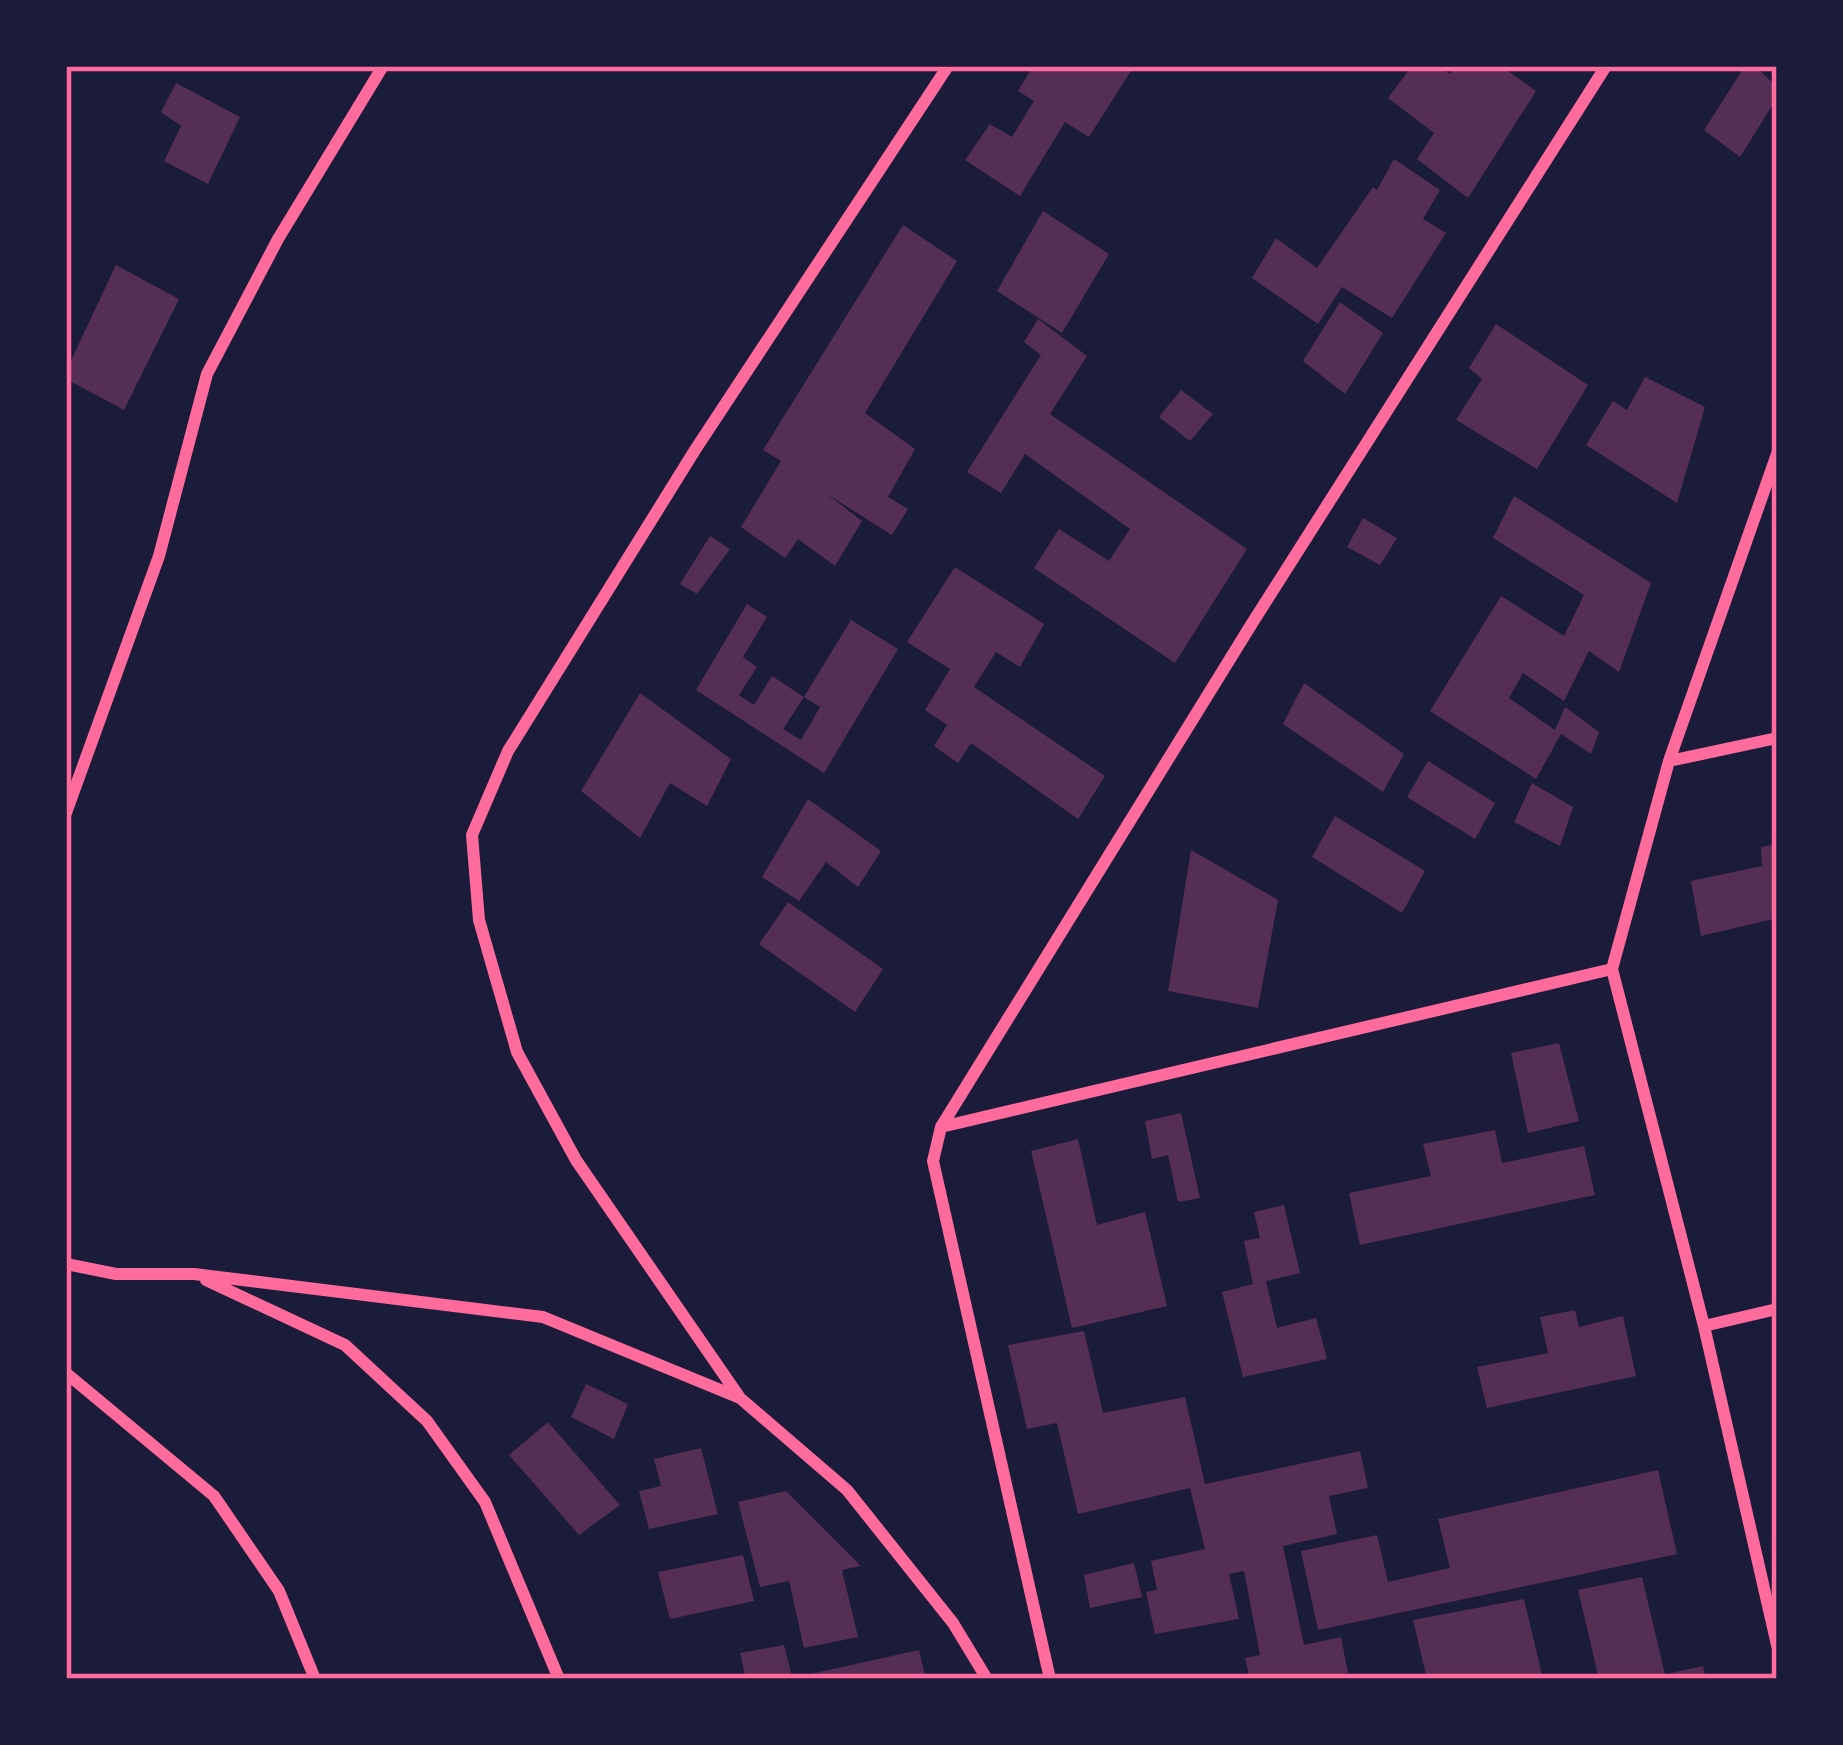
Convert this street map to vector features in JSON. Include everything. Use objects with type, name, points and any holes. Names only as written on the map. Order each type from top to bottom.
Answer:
[{"type":"street","points":[[66,813],[159,556],[207,374],[278,239],[383,66]]},
{"type":"street","points":[[948,66],[682,470],[508,751],[472,835],[479,920],[517,1052],[576,1160],[740,1398],[847,1490],[953,1623],[987,1679]]},
{"type":"street","points":[[1050,1679],[933,1161],[941,1127],[1606,66]]},
{"type":"street","points":[[1777,454],[1669,761],[1612,969],[1705,1326],[1777,1646]]},
{"type":"street","points":[[1669,761],[1777,738]]},
{"type":"street","points":[[941,1127],[1612,969]]},
{"type":"street","points":[[66,1264],[116,1274],[194,1274],[543,1317],[740,1398]]},
{"type":"street","points":[[194,1274],[345,1346],[428,1421],[485,1502],[559,1679]]},
{"type":"street","points":[[1705,1326],[1777,1310]]},
{"type":"street","points":[[66,1373],[214,1496],[279,1591],[315,1679]]},
{"type":"building","points":[[1033,66],[1134,66],[1089,137],[1065,122],[1020,196],[965,160],[990,124],[1012,137],[1034,101],[1018,91]]},
{"type":"building","points":[[1412,66],[1439,66],[1450,74],[1455,66],[1501,66],[1536,91],[1468,198],[1417,159],[1434,133],[1388,98]]},
{"type":"building","points":[[1745,66],[1755,66],[1777,87],[1777,98],[1740,157],[1704,130]]},
{"type":"building","points":[[176,83],[240,117],[208,184],[164,161],[181,126],[161,112]]},
{"type":"building","points":[[1394,159],[1440,190],[1423,219],[1446,233],[1392,318],[1342,287],[1318,324],[1252,278],[1276,238],[1317,268],[1373,187],[1377,190]]},
{"type":"building","points":[[1043,211],[1109,254],[1062,333],[997,291]]},
{"type":"building","points":[[903,225],[957,261],[865,413],[915,449],[888,497],[908,509],[892,535],[827,494],[862,521],[835,566],[798,539],[785,558],[741,527],[781,461],[763,450]]},
{"type":"building","points":[[116,265],[179,299],[124,410],[66,379]]},
{"type":"building","points":[[1340,302],[1383,333],[1345,394],[1303,361]]},
{"type":"building","points":[[1038,319],[1087,356],[1050,414],[1247,549],[1175,663],[1034,568],[1059,529],[1109,561],[1130,529],[1025,454],[1001,493],[967,472],[1041,355],[1024,342]]},
{"type":"building","points":[[1496,324],[1588,385],[1537,469],[1456,420],[1482,379],[1469,368]]},
{"type":"building","points":[[1645,377],[1705,407],[1677,503],[1586,445],[1613,401],[1627,410]]},
{"type":"building","points":[[1181,390],[1213,414],[1190,441],[1159,417]]},
{"type":"building","points":[[1514,496],[1651,583],[1619,672],[1589,651],[1564,701],[1523,673],[1509,698],[1555,730],[1565,707],[1599,732],[1591,754],[1561,734],[1536,779],[1430,711],[1501,596],[1564,636],[1584,595],[1493,538]]},
{"type":"building","points":[[1363,518],[1397,538],[1380,565],[1347,547]]},
{"type":"building","points":[[710,536],[730,549],[697,594],[680,584]]},
{"type":"building","points":[[955,567],[1044,624],[1020,667],[996,652],[974,687],[1105,776],[1078,819],[971,743],[958,763],[934,746],[947,725],[925,710],[950,669],[907,642]]},
{"type":"building","points":[[747,604],[767,617],[743,657],[757,667],[739,695],[754,705],[772,676],[804,697],[851,620],[898,649],[824,773],[696,690]],"holes":[[[804,697],[820,707],[801,740],[783,729]]]},
{"type":"building","points":[[1304,683],[1404,754],[1383,792],[1283,724]]},
{"type":"building","points":[[640,693],[731,759],[707,806],[670,783],[640,838],[581,791]]},
{"type":"building","points":[[1428,761],[1495,803],[1475,839],[1407,797]]},
{"type":"building","points":[[1532,783],[1573,807],[1560,846],[1514,822]]},
{"type":"building","points":[[808,799],[881,851],[858,887],[826,862],[799,901],[762,877]]},
{"type":"building","points":[[1335,816],[1425,871],[1402,913],[1312,857]]},
{"type":"building","points":[[1777,844],[1777,918],[1701,936],[1691,881],[1762,866],[1761,847]]},
{"type":"building","points":[[1191,850],[1278,900],[1258,1008],[1168,991]]},
{"type":"building","points":[[788,902],[883,969],[855,1012],[759,944]]},
{"type":"building","points":[[1559,1043],[1579,1121],[1528,1133],[1511,1053]]},
{"type":"building","points":[[1181,1113],[1200,1198],[1178,1202],[1168,1155],[1152,1159],[1145,1121]]},
{"type":"building","points":[[1495,1130],[1502,1163],[1584,1146],[1595,1195],[1360,1245],[1349,1193],[1431,1176],[1423,1144]]},
{"type":"building","points":[[1078,1139],[1097,1225],[1145,1212],[1167,1306],[1072,1328],[1031,1151]]},
{"type":"building","points":[[1284,1205],[1300,1273],[1266,1281],[1277,1328],[1316,1318],[1327,1359],[1243,1377],[1222,1292],[1253,1284],[1244,1241],[1260,1238],[1254,1212]]},
{"type":"building","points":[[1575,1310],[1579,1327],[1623,1316],[1636,1376],[1487,1408],[1477,1367],[1548,1353],[1540,1317]]},
{"type":"building","points":[[1084,1331],[1103,1413],[1185,1397],[1205,1484],[1360,1451],[1368,1488],[1329,1496],[1337,1534],[1283,1546],[1304,1645],[1341,1637],[1348,1673],[1319,1679],[1250,1679],[1245,1658],[1260,1655],[1244,1571],[1229,1574],[1239,1619],[1155,1634],[1146,1592],[1157,1590],[1151,1561],[1205,1549],[1190,1488],[1078,1514],[1057,1423],[1027,1429],[1008,1345]]},
{"type":"building","points":[[586,1384],[628,1404],[614,1439],[571,1417]]},
{"type":"building","points":[[548,1422],[620,1505],[579,1535],[509,1455]]},
{"type":"building","points":[[701,1448],[718,1514],[649,1529],[639,1491],[661,1486],[654,1459]]},
{"type":"building","points":[[1658,1470],[1677,1554],[1318,1630],[1301,1551],[1377,1535],[1388,1582],[1450,1568],[1438,1519]]},
{"type":"building","points":[[786,1491],[861,1566],[842,1570],[858,1637],[804,1648],[789,1581],[760,1587],[738,1502]]},
{"type":"building","points":[[743,1555],[754,1601],[670,1619],[658,1572]]},
{"type":"building","points":[[1134,1563],[1142,1597],[1090,1608],[1084,1575]]},
{"type":"building","points":[[1642,1577],[1666,1679],[1599,1679],[1578,1590]]},
{"type":"building","points":[[1524,1599],[1543,1679],[1427,1679],[1413,1620]]},
{"type":"building","points":[[784,1645],[792,1677],[746,1679],[740,1653]]},
{"type":"building","points":[[919,1650],[926,1679],[797,1679],[797,1677]]},
{"type":"building","points":[[1703,1666],[1706,1679],[1672,1679],[1671,1673]]}]
